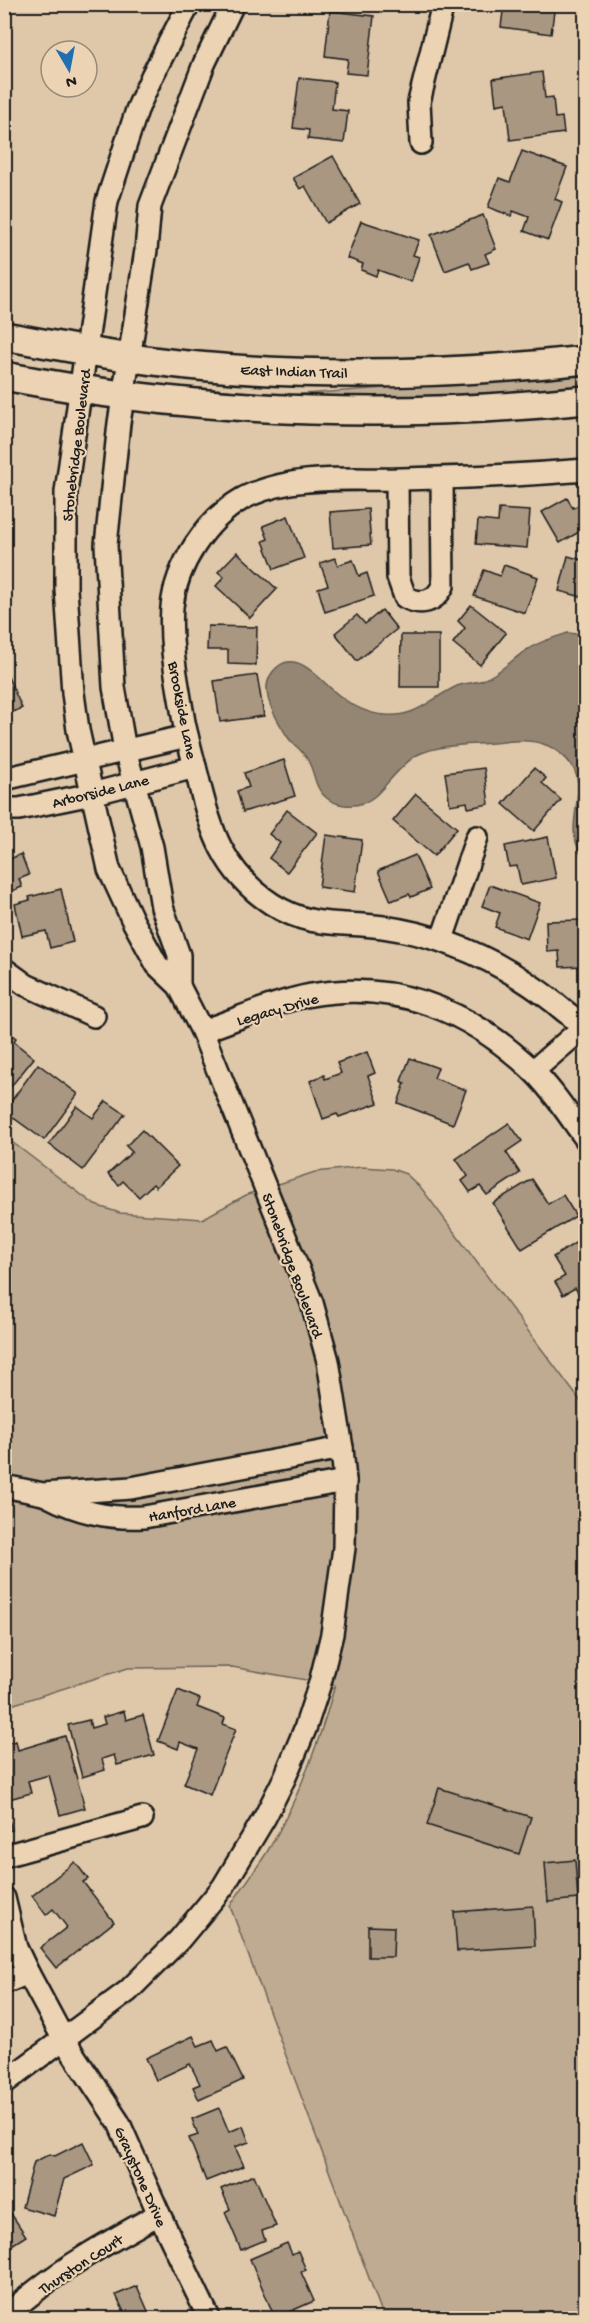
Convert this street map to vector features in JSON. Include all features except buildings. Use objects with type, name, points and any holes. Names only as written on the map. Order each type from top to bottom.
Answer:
[{"type":"main road","name":"East Indian Trail","points":[[4,336],[87,352],[198,366],[300,373],[452,371],[585,360]]},
{"type":"main road","points":[[4,376],[124,396],[252,408],[360,412],[461,410],[585,400]]},
{"type":"street","name":"Stonebridge Boulevard","points":[[4,2083],[128,1991],[179,1940],[223,1887],[276,1797],[305,1729],[321,1683],[332,1634],[344,1548],[345,1481],[342,1448],[328,1361],[312,1303],[202,1031],[179,986],[157,965],[109,869],[78,730],[73,693],[65,536],[66,492],[107,201],[136,110],[189,4]]},
{"type":"street","name":"Stonebridge Boulevard","points":[[179,986],[178,955],[162,907],[152,847],[125,750],[114,687],[106,545],[150,206],[204,64],[233,4]]},
{"type":"street","points":[[421,143],[419,102],[443,4]]},
{"type":"street","name":"Brookside Lane","points":[[585,470],[442,479],[316,480],[264,489],[241,499],[216,519],[194,546],[180,574],[172,604],[174,664],[187,736],[208,820],[219,847],[249,886],[271,903],[296,916],[318,923],[373,926],[442,939],[502,966],[542,993],[585,1027]]},
{"type":"street","points":[[397,480],[398,577],[405,597],[422,603],[432,600],[443,586],[442,479]]},
{"type":"street","name":"Arborside Lane","points":[[4,779],[187,736]]},
{"type":"street","name":"Arborside Lane","points":[[4,809],[19,809],[92,794],[195,767]]},
{"type":"street","points":[[442,939],[477,837]]},
{"type":"street","points":[[4,969],[27,985],[94,1016]]},
{"type":"street","name":"Legacy Drive","points":[[202,1031],[287,1001],[311,995],[368,992],[410,998],[459,1015],[501,1043],[533,1071],[585,1139]]},
{"type":"street","points":[[533,1071],[585,1027]]},
{"type":"street","name":"Hanford Lane","points":[[4,1486],[43,1494],[130,1488],[342,1448]]},
{"type":"street","name":"Hanford Lane","points":[[43,1494],[66,1506],[98,1516],[126,1518],[155,1515],[345,1481]]},
{"type":"street","points":[[4,1856],[142,1818]]},
{"type":"street","name":"Graystone Drive","points":[[4,1898],[16,1948],[28,1973],[64,2040],[119,2123],[209,2319]]},
{"type":"street","points":[[4,1983],[28,1973]]},
{"type":"street","name":"Thurston Court","points":[[5,2319],[11,2311],[41,2286],[85,2256],[159,2214]]},
{"type":"shaded area","points":[[586,373],[585,387],[476,397],[304,398],[159,388],[159,385],[290,395]]},
{"type":"shaded area","points":[[568,633],[585,635],[585,863],[574,833],[578,795],[576,775],[565,758],[547,745],[532,741],[517,741],[454,746],[426,751],[405,764],[368,801],[343,805],[328,799],[322,793],[311,766],[287,736],[269,700],[268,681],[272,673],[280,665],[296,662],[312,671],[345,700],[361,709],[385,715],[406,714],[459,685],[478,682],[491,676],[534,646]]},
{"type":"shaded area","points":[[4,1136],[95,1205],[120,1213],[202,1219],[248,1194],[315,1172],[362,1167],[392,1169],[406,1174],[422,1189],[585,1407],[585,2318],[384,2318],[230,1906],[267,1852],[298,1792],[315,1750],[335,1685],[232,1667],[128,1668],[5,1707]]}]
